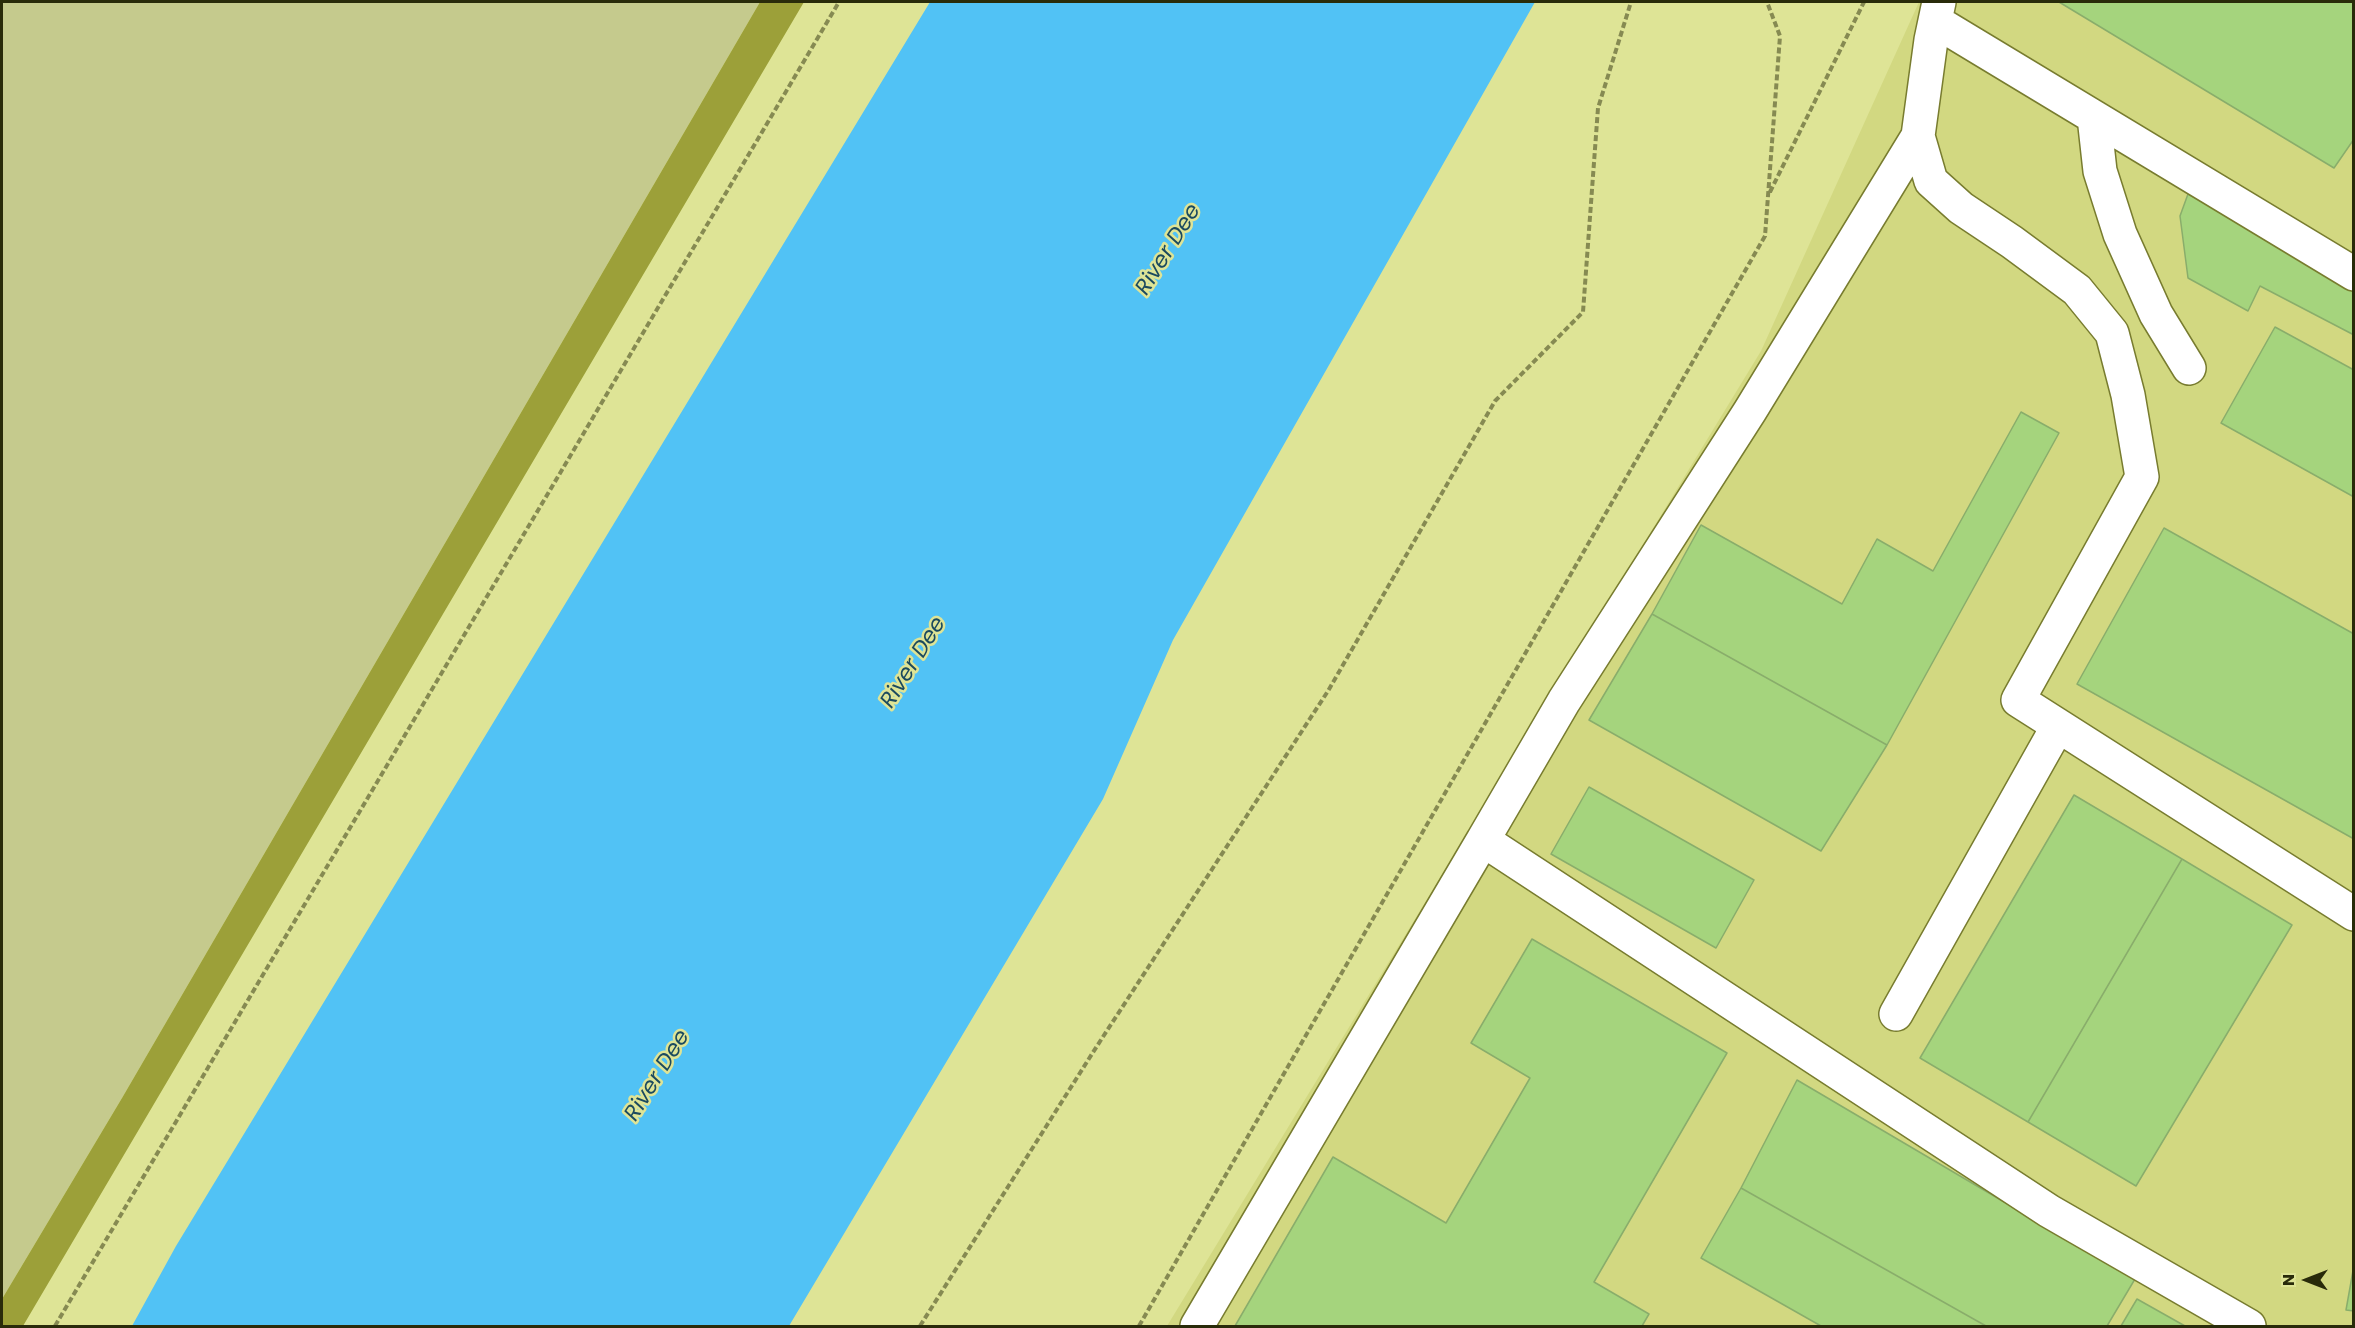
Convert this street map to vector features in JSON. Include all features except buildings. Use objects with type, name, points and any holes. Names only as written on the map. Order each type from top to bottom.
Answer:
[{"type":"street","points":[[1197,1326],[1564,701],[1750,411],[1918,136],[1937,11],[2094,117],[2354,274]]},
{"type":"street","points":[[2094,117],[2100,171],[2120,234],[2156,314],[2189,368]]},
{"type":"street","points":[[1918,136],[1931,181],[1961,208],[2077,290],[2112,333],[2128,395],[2142,477],[2018,700],[2354,914]]},
{"type":"street","points":[[1896,1014],[2058,726]]},
{"type":"street","points":[[1483,840],[2049,1211],[2249,1326]]},
{"type":"path","points":[[55,1326],[839,2]]},
{"type":"path","points":[[920,1326],[1097,1047],[1328,691],[1495,400],[1583,312],[1598,108],[1631,2]]},
{"type":"path","points":[[1139,1326],[1765,236],[1780,36],[1767,2]]},
{"type":"path","points":[[1768,195],[1864,2]]},
{"type":"shaded area","points":[[2,2],[760,2],[122,1098],[2,1299]]},
{"type":"shaded area","points":[[760,2],[804,2],[23,1326],[2,1326],[2,1299],[122,1098]]},
{"type":"shaded area","points":[[1919,2],[2353,2],[2353,1326],[1167,1326],[1761,351]]},
{"type":"water","name":"River Dee","points":[[930,2],[1535,2],[1173,640],[1103,799],[789,1326],[132,1326],[176,1246]]}]
